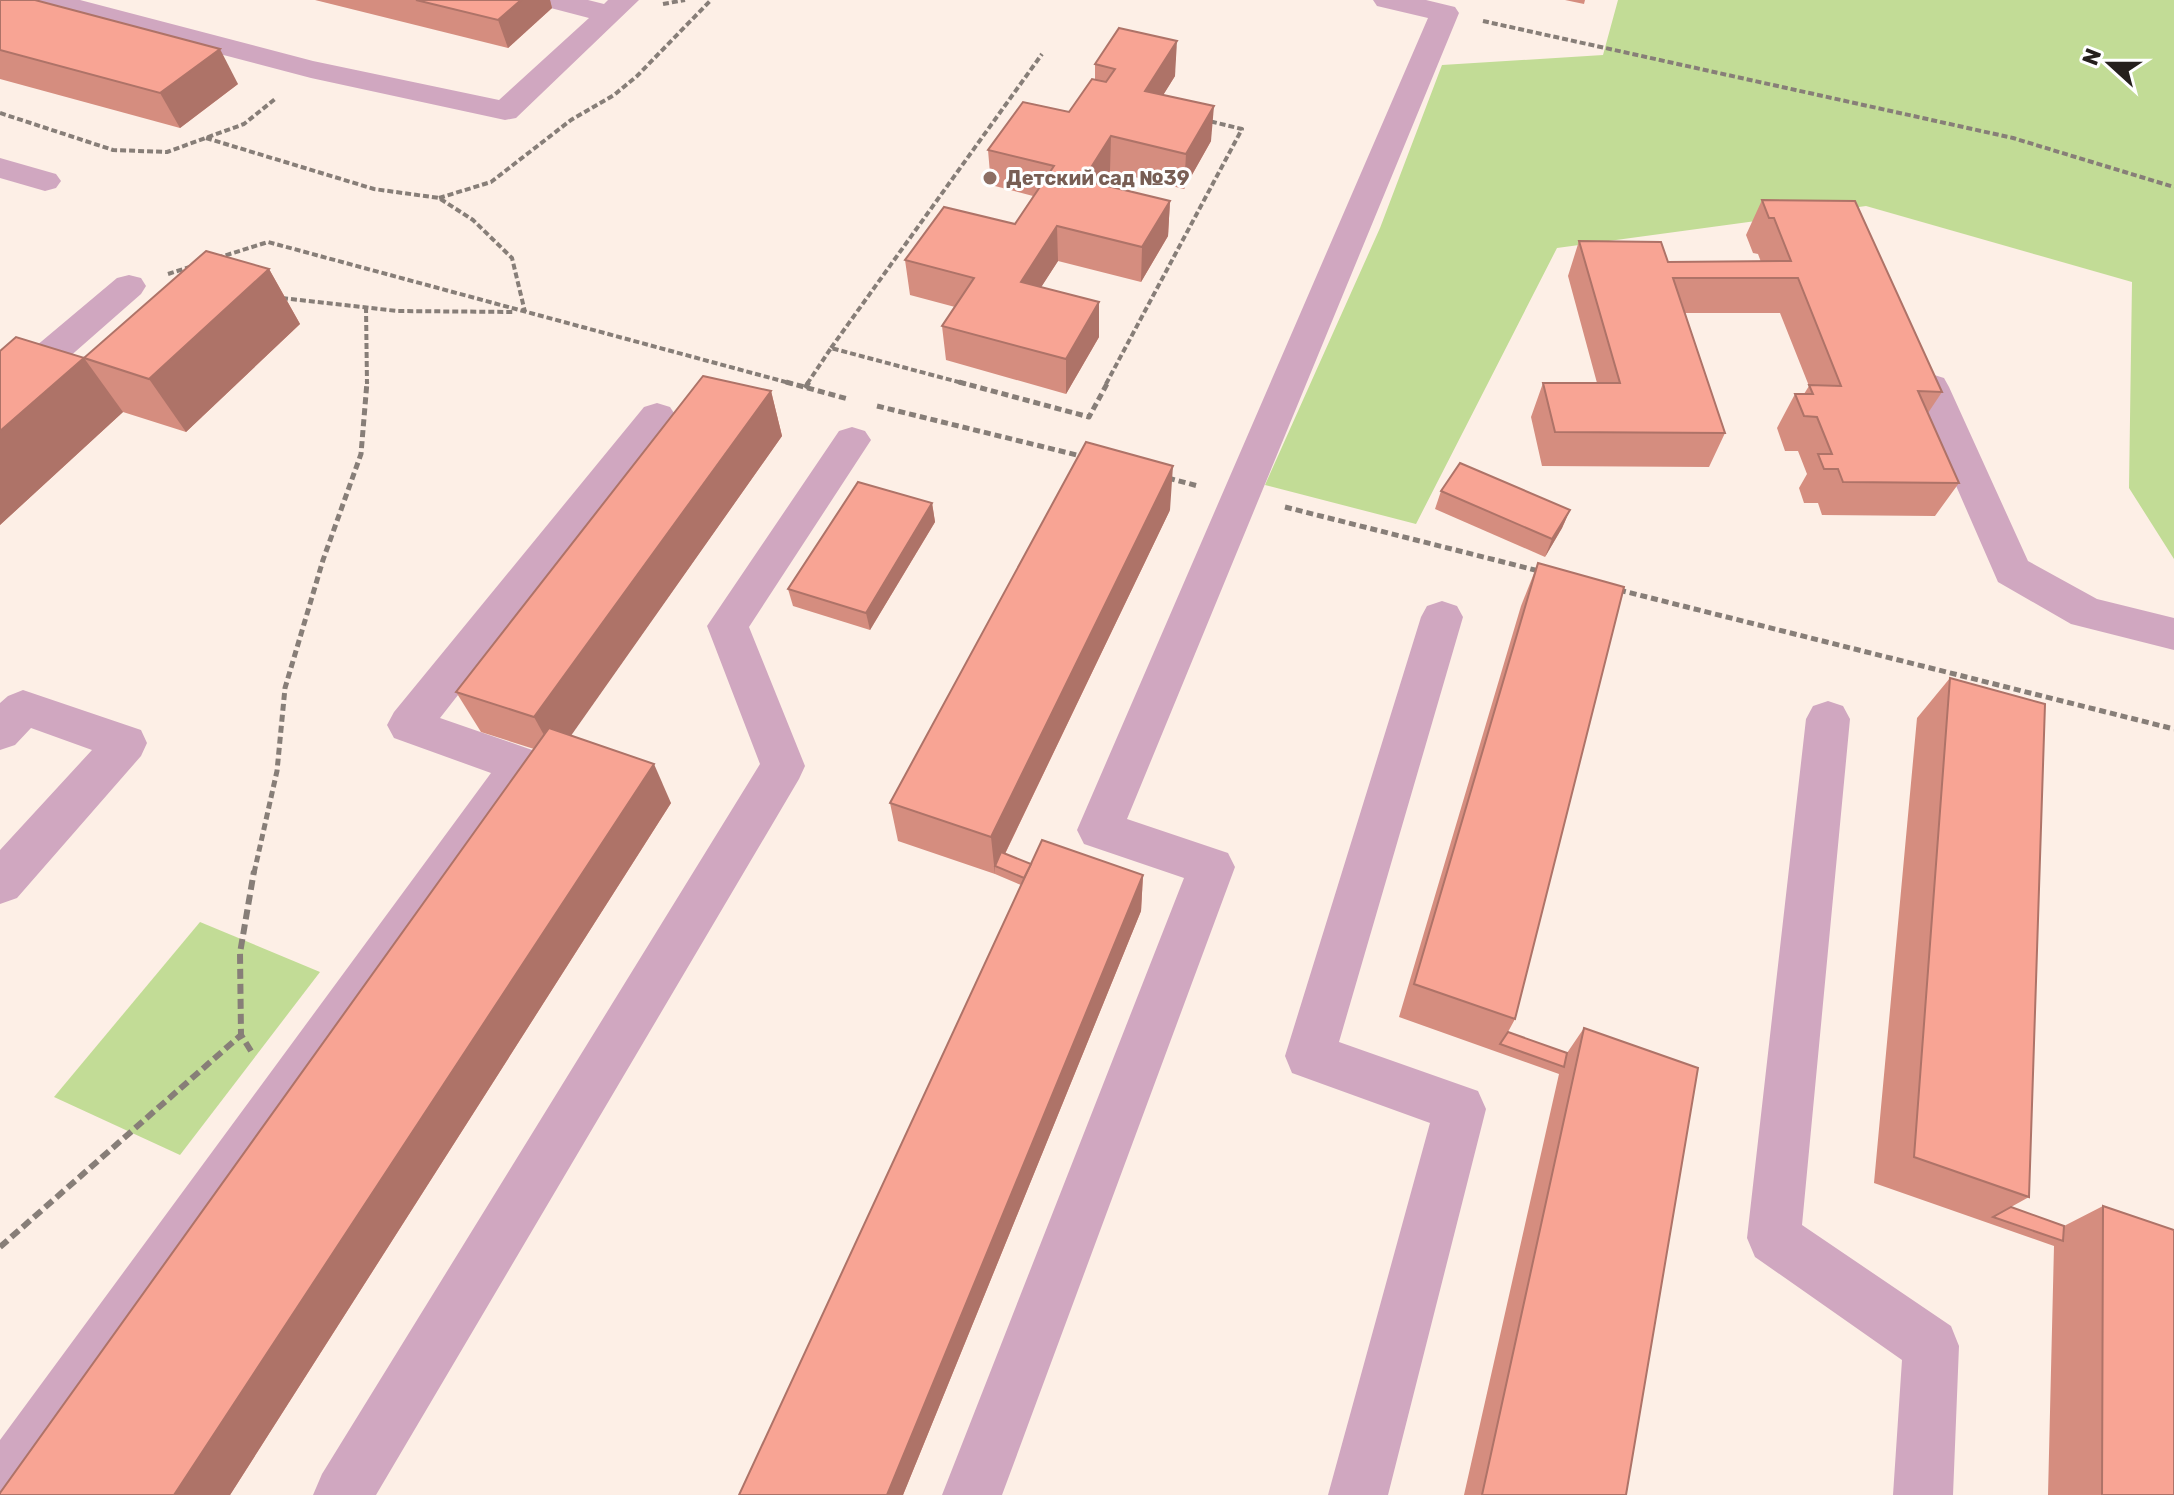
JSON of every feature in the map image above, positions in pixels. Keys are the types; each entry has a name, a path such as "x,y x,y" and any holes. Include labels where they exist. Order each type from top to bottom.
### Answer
{"lane":[{"path":"46,0 311,69 505,111 618,7"},
{"path":"553,0 618,7"},
{"path":"972,1495 1212,867 1100,830 1445,13 1387,0"},
{"path":"0,168 45,181"},
{"path":"0,383 30,371 129,286"},
{"path":"1931,387 2012,571 2086,613 2174,634"},
{"path":"343,1495 783,766 728,626 856,414"},
{"path":"0,1489 522,765 409,725 657,416"},
{"path":"1358,1495 1460,1109 1310,1056 1442,617"},
{"path":"0,732 23,708 125,743 0,883"},
{"path":"1828,719 1774,1238 1931,1346 1923,1495"}],"path":[{"path":"206,138 374,189 439,198 491,182 571,120 614,95 637,76 711,0"},
{"path":"1445,13 2013,138 2174,187"},
{"path":"805,388 1042,54"},
{"path":"0,113 113,150 167,152 244,124 311,69"},
{"path":"831,348 1089,417 1242,129 1205,121"},
{"path":"439,198 473,220 512,258 525,312"},
{"path":"212,260 268,242 805,388 856,414 1090,459"},
{"path":"129,286 198,264"},
{"path":"277,297 397,311 525,312"},
{"path":"281,1100 241,1035 240,953 248,897 277,771 285,688 323,560 361,454 367,378 366,307"},
{"path":"1166,478 1550,573"},
{"path":"1611,588 2174,729"},
{"path":"0,1247 241,1035"}],"green space":[{"path":"1618,0 2174,0 2174,559 2129,488 2132,282 1866,206 1557,248 1416,524 1265,485 1380,228 1442,65 1603,55"},
{"path":"200,922 320,972 180,1155 54,1097"}],"building":[{"path":"0,0 35,0 220,49 160,93 0,50"},
{"path":"416,0 521,0 498,20"},
{"path":"1119,28 1177,41 1145,91 1214,106 1186,154 1111,136 1083,180 1170,201 1142,247 1057,226 1021,282 1099,302 1066,359 942,326 974,278 905,260 944,207 1015,224 1054,166 988,150 1023,102 1069,112 1092,79 1106,82 1115,69 1095,64"},
{"path":"1762,200 1855,201 1942,392 1918,391 1959,483 1843,482 1838,469 1824,469 1818,454 1832,454 1817,417 1804,416 1795,394 1813,394 1809,385 1841,386 1798,278 1673,278 1725,433 1555,432 1543,383 1620,383 1579,241 1661,242 1668,262 1791,261 1774,218 1769,218"},
{"path":"206,251 269,269 149,379 84,358"},
{"path":"16,337 84,358 0,431 0,351"},
{"path":"703,376 771,391 534,717 456,692"},
{"path":"1086,442 1173,466 991,837 890,803"},
{"path":"1460,463 1570,510 1552,539 1441,491"},
{"path":"858,482 932,503 866,613 788,589"},
{"path":"1538,563 1624,587 1515,1019 1414,984"},
{"path":"1950,678 2045,704 2029,1197 1914,1157"},
{"path":"549,728 654,764 174,1495 0,1495 0,1493"},
{"path":"1042,840 1143,875 887,1495 739,1495"},
{"path":"1001,852 1031,864 1024,878 995,866"},
{"path":"1584,1028 1698,1068 1626,1495 1482,1495"},
{"path":"1508,1032 1567,1053 1564,1067 1500,1044"},
{"path":"2103,1206 2174,1230 2174,1495 2102,1495"},
{"path":"2011,1207 2064,1226 2063,1241 1993,1217"}],"place":[{"name":"Детский сад №39","path":"990,178"}]}
